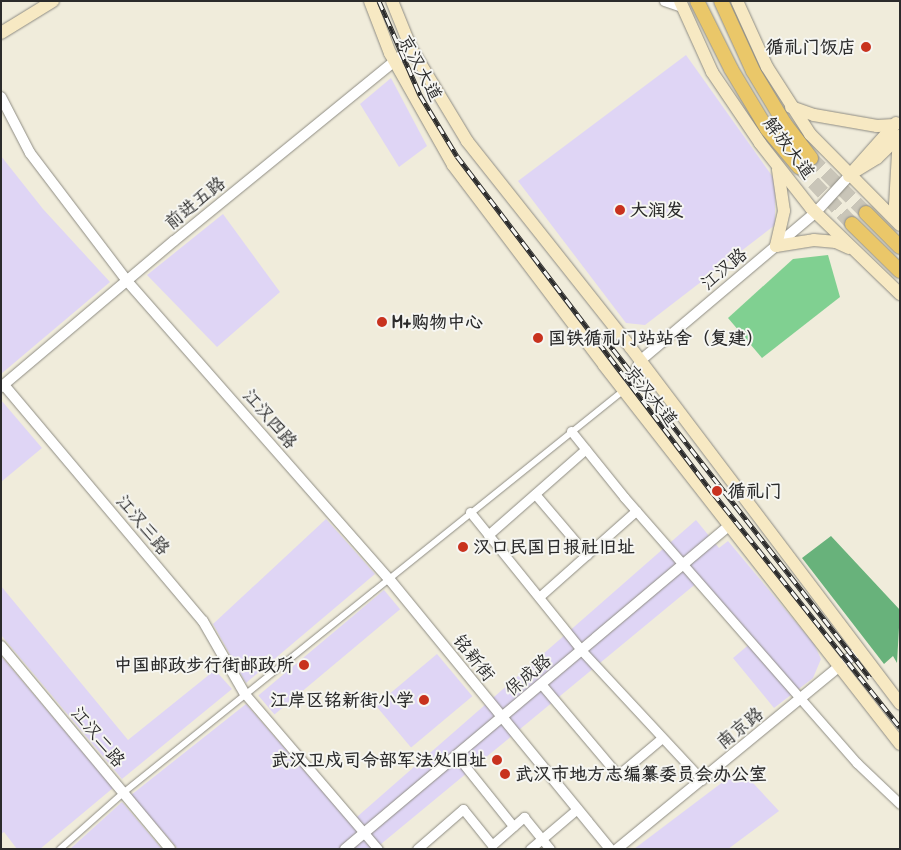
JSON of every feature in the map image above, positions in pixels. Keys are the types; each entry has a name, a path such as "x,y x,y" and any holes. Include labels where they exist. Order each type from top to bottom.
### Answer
{"main road":[{"path":"1,33 53,1"},
{"name":"京汉大道","path":"370,1 395,62 453,165 624,390 731,524 900,744"},
{"name":"京汉大道","path":"392,1 412,48 467,141 641,360 900,704"},
{"name":"解放大道","path":"697,1 731,69 767,129 799,167"},
{"name":"解放大道","path":"721,1 753,71 785,124 811,158"},
{"name":"解放大道","path":"738,1 767,67 790,106 810,134 849,176 900,223"},
{"name":"解放大道","path":"682,5 712,72 776,163 816,212 900,294"},
{"path":"790,106 814,115 898,129"},
{"path":"849,176 898,129"},
{"path":"898,129 895,205 900,223"},
{"path":"776,163 783,193 784,211 776,246 814,240 836,242 857,252"},
{"path":"866,213 900,247"},
{"path":"852,224 900,271"}],"street":[{"path":"664,1 682,5"},
{"name":"前进五路","path":"3,386 127,281 412,48"},
{"name":"江汉四路","path":"1,97 30,153 127,281 390,580"},
{"name":"江汉路","path":"624,390 641,360 816,212 849,176"},
{"name":"江汉三路","path":"3,386 203,622 245,694"},
{"path":"60,849 123,793 624,390"},
{"path":"571,431 636,511 803,699 857,763 900,804"},
{"path":"488,534 586,449"},
{"path":"535,494 587,554"},
{"path":"539,597 636,511"},
{"path":"470,512 582,651 702,780"},
{"name":"保成路","path":"345,849 503,718 731,524"},
{"name":"铭新街","path":"390,580 610,849"},
{"name":"江汉二路","path":"1,646 170,849"},
{"name":"南京路","path":"617,849 842,667 859,650"},
{"path":"542,685 618,775 662,738"},
{"path":"245,694 378,849"},
{"path":"457,756 514,826"},
{"path":"417,849 463,809 492,845 524,817 550,849"},
{"path":"530,849 577,809"}],"shaded area":[{"path":"686,55 775,180 775,225 645,325 626,323 518,181"},
{"path":"391,78 427,146 399,167 360,104"},
{"path":"1,156 43,209 110,282 1,374"},
{"path":"223,214 280,292 217,347 147,275"},
{"path":"1,400 42,448 1,482"},
{"path":"326,519 375,574 246,683 213,624"},
{"path":"696,520 719,548 728,541 814,644 821,659 813,678 774,708 733,658 752,642 698,582 375,849 178,849 131,795 246,704 350,823"},
{"path":"1,586 128,740 215,670 232,689 122,779 1,635"},
{"path":"384,590 400,609 274,715 258,695"},
{"name":"江岸区铭新街小学","path":"437,654 472,696 411,748 376,705"},
{"path":"1,656 113,788 40,849 17,849 4,832 1,834"},
{"path":"740,769 779,811 728,849 634,849"},
{"path":"122,802 162,849 70,849"}],"green space":[{"path":"828,255 840,297 762,358 728,318 793,259"},
{"path":"831,536 900,610 897,663 893,656 884,664 802,558"}],"tunnel":[{"path":"811,158 866,213"},
{"path":"799,167 852,224"}],"railway":[{"path":"379,1 420,95 457,156 713,493 900,727"},
{"path":"602,335 870,678"}],"place":[{"name":"循礼门饭店","path":"866,47"},
{"name":"大润发","path":"620,210"},
{"name":"M+购物中心","path":"382,322"},
{"name":"国铁循礼门站站舍（复建）","path":"538,338"},
{"name":"循礼门","path":"717,491"},
{"name":"汉口民国日报社旧址","path":"463,547"},
{"name":"中国邮政步行街邮政所","path":"304,665"},
{"name":"江岸区铭新街小学","path":"424,700"},
{"name":"武汉卫戍司令部军法处旧址","path":"497,760"},
{"name":"武汉市地方志编纂委员会办公室","path":"505,774"}]}
